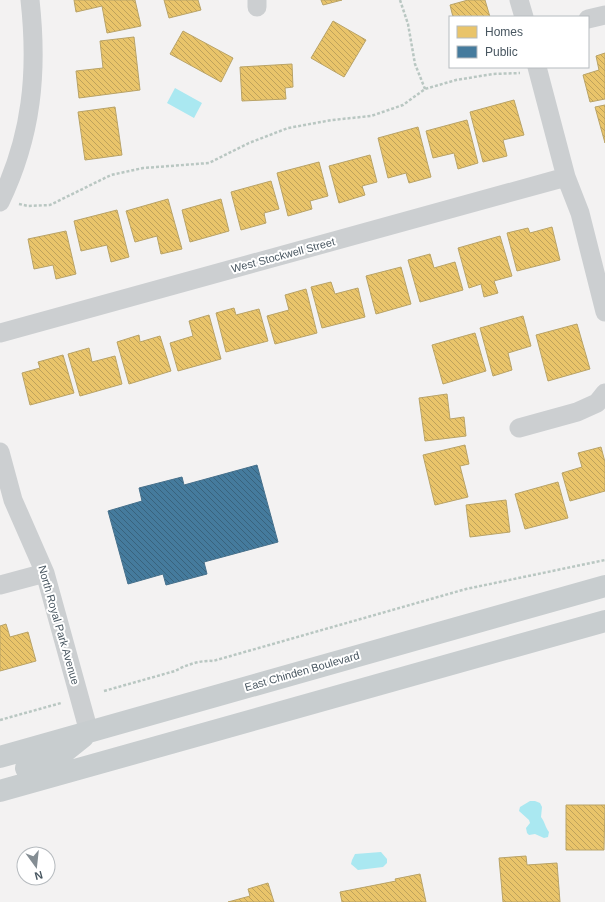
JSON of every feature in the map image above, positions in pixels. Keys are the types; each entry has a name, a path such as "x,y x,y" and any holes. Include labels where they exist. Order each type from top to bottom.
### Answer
{"main road":[{"name":"East Chinden Boulevard","path":"0,757 605,586"},
{"path":"0,791 605,621"},
{"path":"0,776 53,761 90,732"}],"street":[{"path":"0,202 7,188 21,150 31,104 34,63 33,28 30,0"},
{"path":"519,0 524,16"},
{"path":"589,19 605,15"},
{"path":"532,70 566,177 580,213 605,312"},
{"name":"West Stockwell Street","path":"0,333 566,177"},
{"path":"519,428 577,412 597,403 605,393"},
{"name":"North Royal Park Avenue","path":"0,452 13,500 45,573 90,732"},
{"path":"0,585 45,573"}],"path":[{"path":"400,0 408,24 415,64 426,89"},
{"path":"20,204 28,206 50,205 111,175 143,168 208,163 250,143 288,128 332,120 371,116 404,105 426,89 463,79 532,70"},
{"path":"104,691 175,671 182,667 200,662 221,659 466,589 605,560"},
{"path":"0,720 61,703"}],"water":[{"path":"175,88 202,103 194,118 167,103"},
{"path":"530,801 540,803 542,807 541,817 549,832 548,837 544,838 535,834 529,835 527,833 526,828 530,823 529,820 519,811 520,807"},
{"path":"381,852 387,859 387,863 383,867 358,870 351,864 355,854"}],"building: Homes":[{"path":"74,0 135,0 141,26 107,33 102,6 76,12"},
{"path":"164,0 198,0 201,10 169,18"},
{"path":"321,0 342,0 323,5"},
{"path":"468,0 485,0 490,16 453,16 450,5"},
{"path":"333,21 366,40 344,77 311,58"},
{"path":"183,31 233,58 221,82 170,54"},
{"path":"134,37 140,90 79,98 76,71 103,68 100,41"},
{"path":"605,53 605,99 590,102 583,75 599,70 596,56"},
{"path":"292,64 293,87 285,88 286,99 242,101 240,67"},
{"path":"514,100 524,135 503,140 507,156 483,162 470,112"},
{"path":"605,105 605,143 595,107"},
{"path":"115,107 122,155 85,160 78,112"},
{"path":"467,120 478,163 458,169 454,153 433,158 426,131"},
{"path":"418,127 431,177 409,183 406,173 388,178 378,138"},
{"path":"370,155 377,182 362,186 365,195 339,203 329,166"},
{"path":"319,162 328,196 310,201 312,209 288,216 277,173"},
{"path":"271,181 279,209 264,213 266,223 241,230 231,192"},
{"path":"168,199 182,249 161,254 157,236 135,242 126,211"},
{"path":"221,199 229,231 190,242 182,210"},
{"path":"117,210 129,257 111,262 107,245 81,251 74,221"},
{"path":"552,227 560,260 517,271 507,233 528,228 530,233"},
{"path":"66,231 76,274 56,279 53,265 34,269 28,239"},
{"path":"500,236 512,276 494,281 498,293 484,297 481,284 469,288 458,248"},
{"path":"430,254 434,268 455,262 463,290 420,302 408,260"},
{"path":"401,267 411,304 376,314 366,276"},
{"path":"331,282 335,294 358,288 365,317 322,328 311,287"},
{"path":"306,289 317,333 275,344 267,316 289,310 285,295"},
{"path":"234,308 236,315 259,309 268,341 226,352 216,313"},
{"path":"209,315 221,359 178,371 170,343 193,336 189,321"},
{"path":"523,316 531,346 508,353 512,370 493,376 480,328"},
{"path":"577,324 590,369 548,381 536,335"},
{"path":"475,333 486,371 443,384 432,345"},
{"path":"139,335 140,342 160,336 171,371 129,384 117,342"},
{"path":"89,348 92,362 115,356 122,384 80,396 68,354"},
{"path":"63,355 74,393 30,405 22,373 40,368 38,362"},
{"path":"447,394 450,419 464,417 466,436 425,441 419,398"},
{"path":"465,445 469,464 460,466 468,497 435,505 423,455"},
{"path":"601,447 605,462 605,491 570,501 562,473 582,467 578,453"},
{"path":"558,482 568,518 525,529 515,494"},
{"path":"506,500 510,532 470,537 466,505"},
{"path":"6,624 10,637 28,632 36,661 0,671 0,626"},
{"path":"566,805 605,805 604,850 566,850"},
{"path":"526,856 527,865 557,863 560,902 503,902 499,858"},
{"path":"420,874 426,902 342,902 340,892 396,881 395,879"},
{"path":"268,883 274,902 228,902 250,896 248,889"}],"building: Public":[{"path":"257,465 278,542 204,562 207,574 166,585 163,574 128,584 108,511 142,501 139,488 182,477 184,485"}]}
